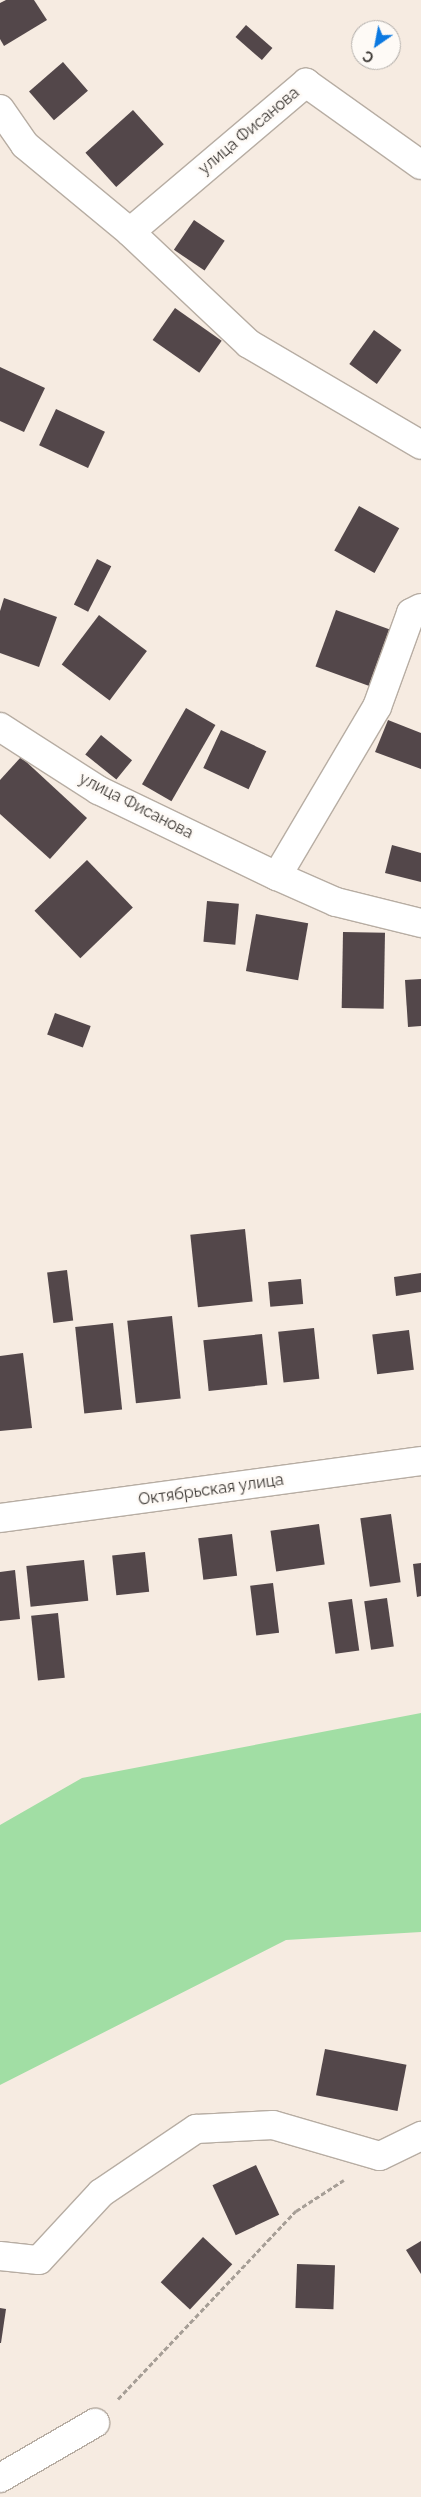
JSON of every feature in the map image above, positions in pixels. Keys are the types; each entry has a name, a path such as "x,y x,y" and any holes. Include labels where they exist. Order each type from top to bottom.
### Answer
{"street":[{"name":"улица Фисанова","path":"130,232 306,83 421,166"},
{"path":"0,109 25,145 130,232 249,344 421,445"},
{"path":"278,876 377,707 411,613 421,608"},
{"name":"улица Фисанова","path":"0,727 98,790 278,876 336,902 421,922"},
{"name":"Октябрьская улица","path":"0,1518 421,1461"},
{"path":"0,2256 39,2260 101,2193 196,2130 273,2126 380,2156 421,2136"},
{"path":"0,2478 95,2423"}],"path":[{"path":"95,2423 296,2211 380,2156"}],"green space":[{"path":"421,1713 421,1932 286,1940 0,2085 0,1825 82,1778"}],"building":[{"path":"6,0 34,0 47,20 4,46 0,39 0,3"},
{"path":"246,25 272,48 262,60 236,37"},
{"path":"63,62 88,91 54,120 29,92"},
{"path":"133,110 164,144 116,187 85,153"},
{"path":"194,220 225,241 205,271 174,250"},
{"path":"175,308 222,341 199,373 153,340"},
{"path":"374,330 402,350 377,384 349,364"},
{"path":"0,367 45,388 24,432 0,421"},
{"path":"56,409 105,432 88,468 39,445"},
{"path":"359,506 399,528 375,573 334,551"},
{"path":"97,559 111,566 88,612 74,604"},
{"path":"4,598 57,617 39,667 0,653 0,611"},
{"path":"336,610 391,630 370,686 315,666"},
{"path":"99,615 147,651 110,701 62,665"},
{"path":"186,708 215,725 171,801 142,784"},
{"path":"388,720 421,733 421,769 375,752"},
{"path":"221,730 266,751 249,789 203,768"},
{"path":"101,735 132,760 116,780 85,754"},
{"path":"21,757 87,818 50,859 0,814 0,780"},
{"path":"392,845 421,853 421,882 385,873"},
{"path":"87,860 133,907 80,958 34,911"},
{"path":"207,901 239,904 235,945 203,942"},
{"path":"256,914 308,923 298,980 246,971"},
{"path":"343,932 385,933 384,1009 342,1008"},
{"path":"421,979 421,1026 408,1027 405,980"},
{"path":"55,1013 91,1026 83,1048 47,1035"},
{"path":"245,1229 253,1302 198,1307 190,1235"},
{"path":"67,1270 73,1321 53,1323 47,1272"},
{"path":"421,1273 421,1292 396,1296 394,1277"},
{"path":"301,1279 303,1304 270,1307 268,1282"},
{"path":"172,1316 181,1399 136,1403 127,1321"},
{"path":"113,1323 122,1410 84,1413 75,1327"},
{"path":"314,1328 319,1379 284,1382 278,1332"},
{"path":"409,1330 414,1370 377,1374 372,1335"},
{"path":"262,1334 267,1385 209,1391 203,1340"},
{"path":"23,1353 32,1428 0,1431 0,1356"},
{"path":"391,1514 401,1582 370,1587 360,1518"},
{"path":"319,1524 325,1565 276,1571 270,1531"},
{"path":"232,1534 237,1576 203,1580 198,1538"},
{"path":"145,1552 149,1592 116,1595 112,1555"},
{"path":"84,1560 88,1601 31,1607 26,1566"},
{"path":"421,1563 421,1596 417,1597 413,1564"},
{"path":"15,1570 20,1619 0,1621 0,1572"},
{"path":"273,1583 279,1633 256,1635 250,1586"},
{"path":"387,1598 394,1647 371,1650 364,1601"},
{"path":"352,1599 359,1650 335,1654 328,1602"},
{"path":"58,1613 65,1678 38,1680 31,1616"},
{"path":"325,2049 406,2065 398,2111 316,2095"},
{"path":"256,2165 279,2215 236,2235 212,2185"},
{"path":"203,2237 232,2264 190,2310 161,2282"},
{"path":"421,2241 421,2274 406,2250"},
{"path":"297,2264 335,2265 333,2309 295,2308"},
{"path":"0,2308 6,2309 1,2343 0,2343"}]}
